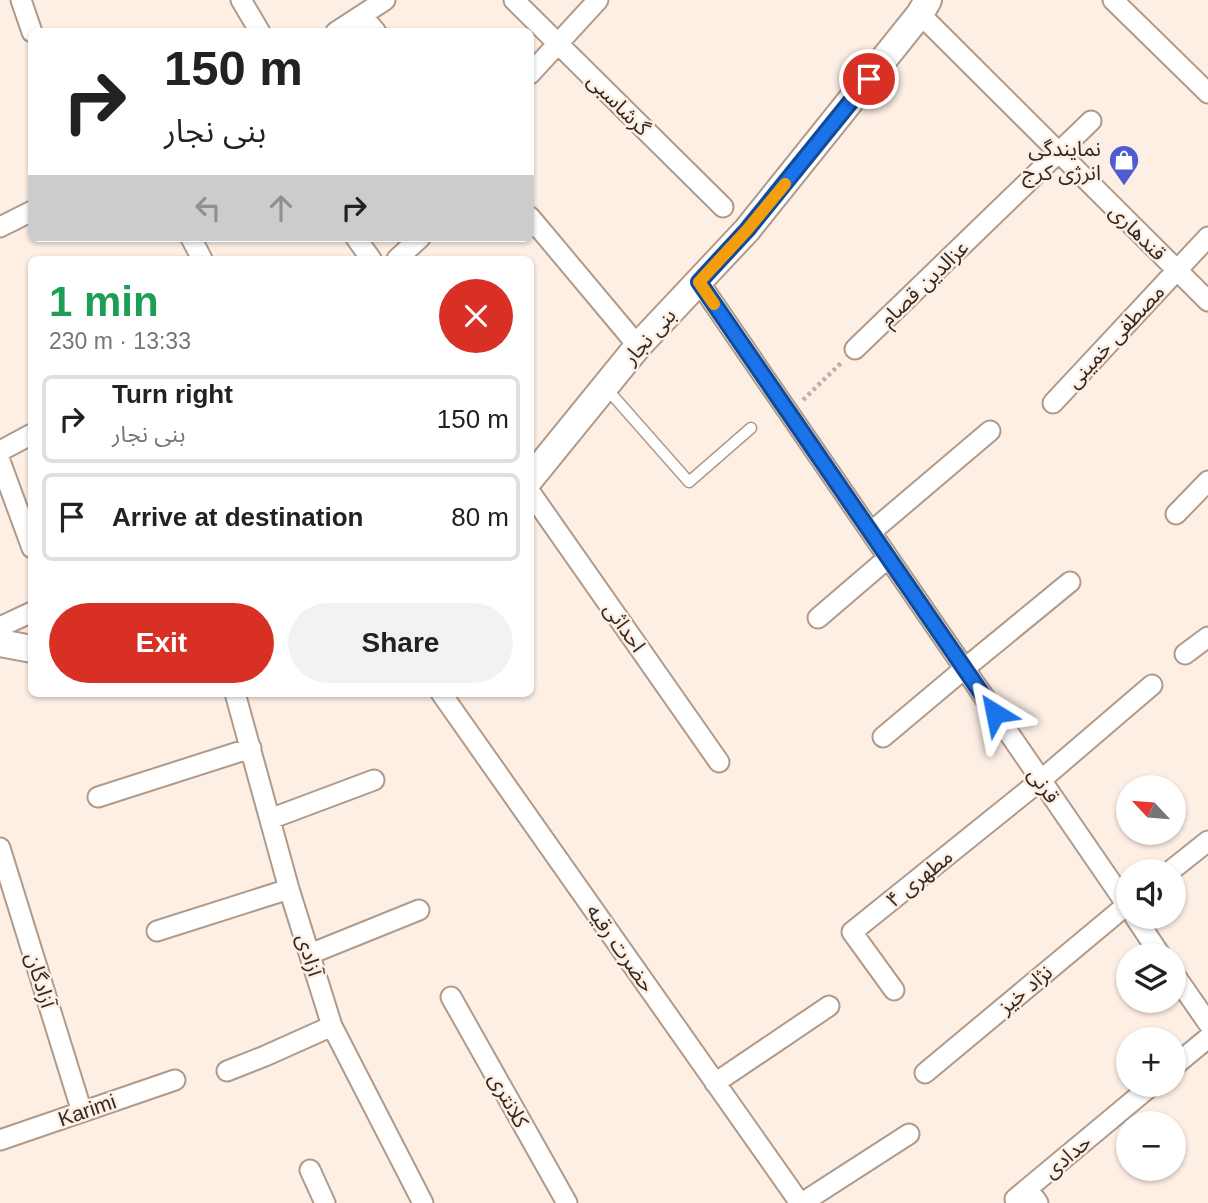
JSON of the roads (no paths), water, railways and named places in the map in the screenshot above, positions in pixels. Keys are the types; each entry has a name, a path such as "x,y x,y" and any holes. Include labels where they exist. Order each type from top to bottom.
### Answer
{"main road":[{"name":"بنی نجار","path":"534,474 638,346 747,230 924,7"},
{"path":"0,643 28,648"}],"street":[{"path":"21,0 31,28"},
{"path":"241,0 258,28"},
{"path":"341,28 385,0"},
{"name":"گرشاسبی","path":"514,0 723,207"},
{"path":"534,70 598,0"},
{"path":"1113,0 1208,93"},
{"name":"قندهاری","path":"924,7 1058,152 1208,301"},
{"path":"362,15 373,28"},
{"name":"عزالدین قصام","path":"855,349 1091,121"},
{"path":"0,227 28,213"},
{"path":"534,222 638,346"},
{"name":"مصطفی خمینی","path":"1053,403 1208,237"},
{"path":"400,256 416,242"},
{"name":"قرنی","path":"699,282 1116,888"},
{"path":"871,532 990,431"},
{"path":"0,451 28,436"},
{"path":"0,461 28,537"},
{"path":"1175,514 1208,481"},
{"name":"احداثی","path":"534,498 719,762"},
{"path":"818,618 888,558"},
{"path":"883,737 1070,582"},
{"path":"0,627 28,614"},
{"path":"1185,654 1208,637"},
{"path":"1041,780 1152,685"},
{"name":"آزادی","path":"236,697 289,888 332,1026 423,1203"},
{"name":"حضرت رقیه","path":"444,697 801,1203"},
{"path":"98,797 251,748"},
{"path":"270,819 374,780"},
{"name":"مطهری ۴","path":"894,990 852,932 1041,780"},
{"path":"1185,859 1208,841"},
{"name":"آزادگان","path":"0,848 82,1112"},
{"path":"157,931 289,888"},
{"path":"310,954 419,911"},
{"name":"نژاد خیز","path":"925,1073 1116,919"},
{"path":"1186,991 1208,1023"},
{"name":"کلانتری","path":"451,997 567,1203"},
{"path":"715,1083 829,1006"},
{"path":"227,1071 332,1026"},
{"path":"1186,1056 1208,1038"},
{"name":"Karimi","path":"0,1140 174,1080"},
{"name":"حدادی","path":"1027,1197 1139,1097"},
{"path":"801,1203 909,1133"},
{"path":"310,1170 325,1203"}],"lane":[{"path":"605,387 689,482 751,428"}],"place":[{"name":"نمایندگی انرژی کرج","path":"1124,187"}]}
